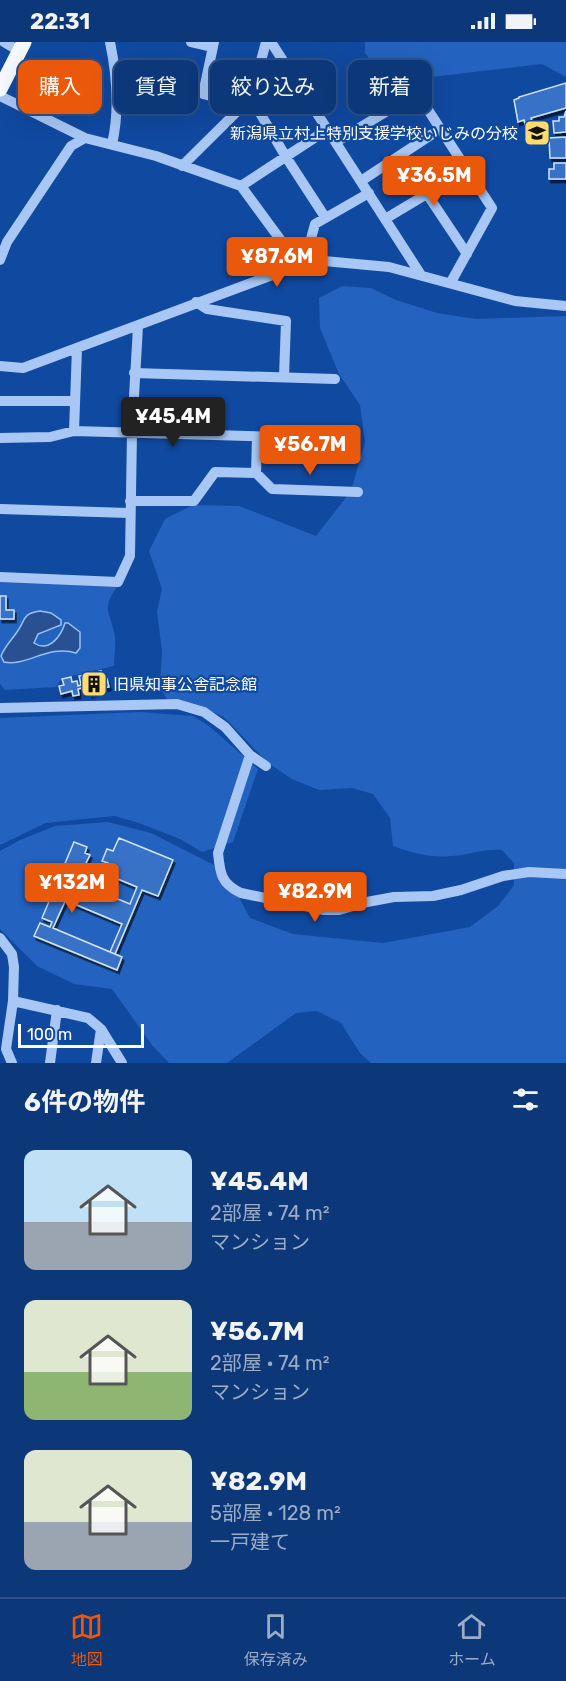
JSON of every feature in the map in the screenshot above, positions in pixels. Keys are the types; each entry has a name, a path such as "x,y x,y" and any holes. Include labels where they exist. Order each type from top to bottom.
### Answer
{"main road":[{"path":"0,89 21,46"}],"street":[{"path":"4,42 21,46"},
{"path":"110,42 116,69 117,121 112,144"},
{"path":"191,42 213,45 203,94 210,95"},
{"path":"261,60 266,42"},
{"path":"271,42 282,60"},
{"path":"336,142 417,93 492,208 452,282"},
{"path":"0,96 85,138 156,156 241,186 301,264"},
{"path":"182,166 235,114"},
{"path":"257,114 325,217"},
{"path":"317,114 421,275"},
{"path":"241,186 327,129"},
{"path":"361,181 440,129"},
{"path":"0,260 7,242 70,146 85,138"},
{"path":"401,155 467,254"},
{"path":"385,219 467,170"},
{"path":"301,264 315,224 369,193"},
{"path":"0,366 23,368 301,264 324,261 389,267 452,282 515,301 566,306"},
{"path":"196,302 207,309 285,321 284,377"},
{"path":"0,577 118,582 130,556 134,373 138,326"},
{"path":"74,431 77,348"},
{"path":"134,373 335,379"},
{"path":"0,401 75,401"},
{"path":"0,438 50,437 74,431 349,439"},
{"path":"256,473 257,436"},
{"path":"0,509 130,507 194,501 215,472 256,473 272,489 357,492"},
{"path":"0,708 177,704 204,712 225,727 250,755 266,766"},
{"path":"250,755 218,853 219,870 224,880 230,888 241,893 324,910 339,910 394,897 432,896 504,876 529,872 566,874"},
{"path":"0,938 12,954 14,967 13,1001 6,1049 12,1063"},
{"path":"13,1001 88,1018 101,1029 122,1063"},
{"path":"50,1063 57,1010"},
{"path":"96,1063 101,1029"}],"shaded area":[{"path":"365,42 566,42 566,77 542,64 432,77 432,60 370,60 365,53"},
{"path":"342,286 371,288 396,300 437,313 476,319 566,316 566,1063 371,1063 360,1053 341,1023 317,1011 296,1013 227,1063 169,1063 152,1045 112,989 74,984 37,966 0,929 0,851 55,826 108,822 151,833 216,866 235,890 250,918 293,934 383,943 470,927 498,906 514,885 514,863 502,850 429,856 393,846 390,818 373,794 352,788 319,790 292,779 268,763 224,717 195,704 167,699 160,687 162,651 157,612 162,589 149,551 165,519 193,505 239,506 316,536 351,491 365,442 360,405 339,374 320,328 319,298"},
{"path":"0,581 117,587 108,606 115,637 114,666 62,678 56,687 5,690 0,684","holes":["51,613 61,620 57,628 38,634 34,643 44,646 53,642 65,623 76,653 52,652 12,663 1,656 10,641 29,626"]},
{"path":"40,611 51,613 61,620 61,625 38,634 34,643 45,646 54,642 65,623 68,623 80,632 80,648 76,653 56,651 12,663 4,662 1,656 25,618"},
{"path":"140,712 193,716 209,726 258,769 233,842 202,852 180,839 114,816 46,823 0,845 0,718"}],"building":[{"path":"566,83 566,108 531,118 533,125 526,127 524,120 518,122 514,100"},
{"path":"566,111 566,132 554,133 553,121 559,121 559,117 564,117"},
{"path":"566,137 566,158 550,158 549,138"},
{"path":"554,163 566,163 566,179 549,179 549,169 554,169"},
{"path":"0,596 6,596 6,610 14,610 14,619 0,619"},
{"name":"旧県知事公舎記念館","path":"101,671 103,680 107,679 109,687 98,689 99,692 90,694 90,692 83,693 82,688 78,689 79,695 73,696 72,691 61,694 59,686 64,685 62,679 71,677 72,682 77,681 78,686 81,685 79,676"},
{"path":"119,838 173,860 158,896 142,890 115,954 110,952 122,924 72,903 75,897 79,898 80,895 70,891 73,885 112,901 113,897 130,904 137,887 101,872 103,865 106,867 108,863 102,861 107,849 113,851"},
{"path":"74,842 87,847 85,853 90,855 85,865 82,864 53,928 122,957 117,970 34,936 40,923 50,927 52,922 42,918"},
{"path":"56,865 63,868 60,877 53,874"},
{"path":"81,871 102,880 96,893 75,884"}],"place":[{"name":"新潟県立村上特別支援学校いじみの分校","path":"537,133"},
{"name":"旧県知事公舎記念館","path":"94,684"}]}
